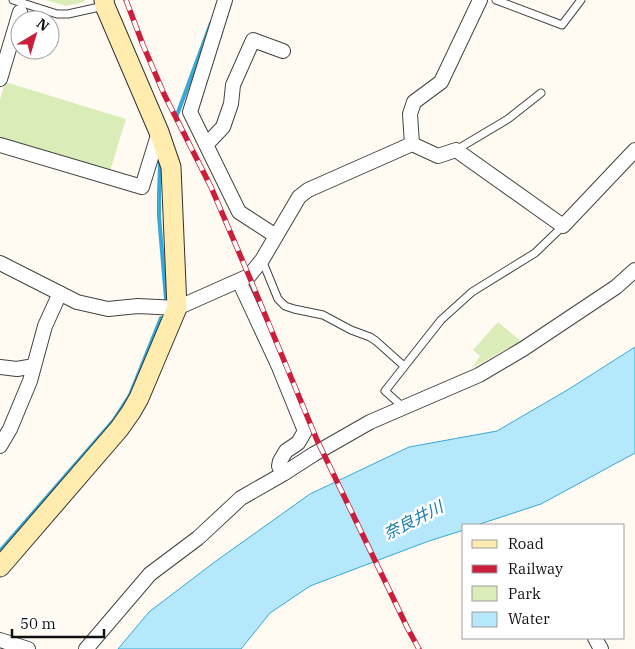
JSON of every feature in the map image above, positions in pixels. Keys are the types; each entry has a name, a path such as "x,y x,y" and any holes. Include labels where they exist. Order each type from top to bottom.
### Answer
{"street":[{"path":"225,0 190,112 239,212 276,236"},
{"path":"412,144 410,114 414,102 441,82 480,0"},
{"path":"0,567 126,420 143,390 178,308 171,167 160,132 104,3"},
{"path":"0,79 22,8"},
{"path":"206,145 223,127 233,85 253,40 283,51"},
{"path":"0,145 142,187 160,132"},
{"path":"0,263 77,302 108,309 138,306 178,308 249,276 262,260 299,197 308,190 412,144 438,156 456,150 563,226 635,150"},
{"path":"86,649 150,574 198,538 242,498 370,422 479,375 523,350 616,287 635,270"},
{"path":"239,281 279,367 305,431 298,443 286,451 280,461 279,466 283,474"},
{"path":"0,446 10,429 30,381 45,326 60,293"},
{"path":"0,367 17,370 34,366"},
{"path":"1,643 28,649"}],"lane":[{"path":"13,0 22,8 57,14 68,14 104,3"},
{"path":"496,0 562,25 581,0"},
{"path":"456,150 508,119 541,93"},
{"path":"404,408 385,391 441,320 472,292 535,253 563,226"},
{"path":"262,260 278,299 285,306 323,315 351,330 370,337 404,366"}],"green space":[{"path":"46,0 85,0 84,2 66,6"},
{"path":"5,82 126,119 110,171 0,138 0,100"},
{"path":"498,322 521,341 472,368 480,356 473,350"}],"water":[{"name":"奈良井川","path":"635,347 635,453 541,504 480,524 462,524 462,531 429,541 310,586 270,613 241,649 118,649 149,612 216,561 310,494 409,447 497,431 569,389"}],"waterway":[{"path":"177,115 211,23"},
{"path":"160,163 159,216 166,299"},
{"path":"0,551 114,420 130,395 161,318"}],"railway":[{"path":"126,0 164,94 211,187 317,440 419,649"}]}
